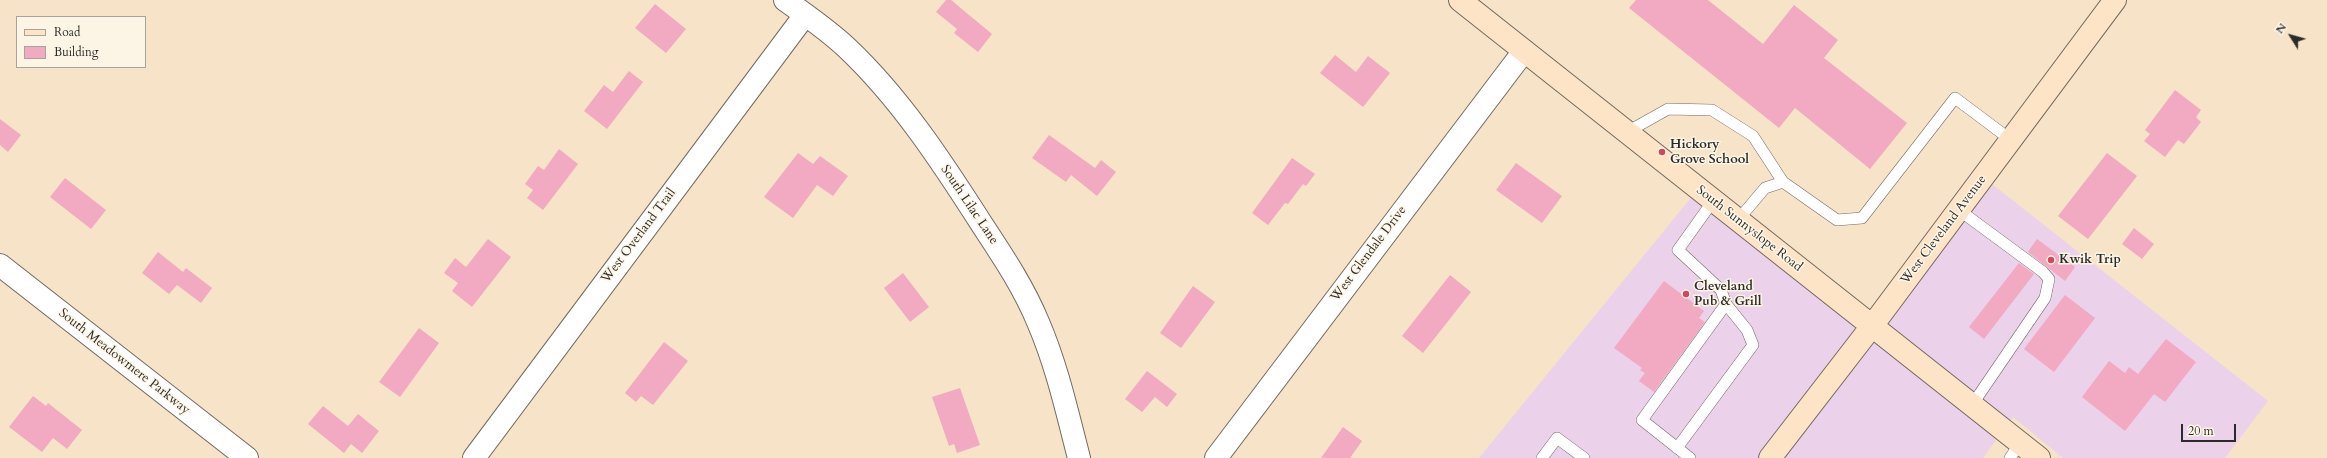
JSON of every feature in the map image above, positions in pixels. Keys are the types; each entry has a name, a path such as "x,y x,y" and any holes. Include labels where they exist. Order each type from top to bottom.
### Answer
{"street":[{"name":"South Lilac Lane","path":"785,0 847,48 888,92 960,190 1023,288 1050,351 1079,458"},
{"name":"South Sunnyslope Road","path":"1460,0 1972,405 2015,450 2040,458"},
{"name":"West Cleveland Avenue","path":"1770,458 1872,326 2115,0"},
{"name":"West Overland Trail","path":"474,458 805,15"},
{"name":"West Glendale Drive","path":"1216,458 1524,51"},
{"name":"South Meadowmere Parkway","path":"0,265 247,458"}],"lane":[{"path":"1627,132 1668,110 1712,110 1753,136 1783,182 1837,220 1862,218 1955,98 2011,140"},
{"path":"1738,220 1765,188 1783,182"},
{"path":"1677,448 1752,345 1747,330 1726,304 1721,290 1678,250 1713,201"},
{"path":"1959,210 2043,272 2049,279 2045,298 1972,405"},
{"path":"1690,458 1642,420 1726,304"},
{"path":"1542,458 1557,438 1584,458"}],"shaded area":[{"path":"1983,177 2268,401 2225,458 2063,458 2013,417 1983,458 1479,458 1698,189 1872,326"}],"building":[{"path":"946,0 951,0 992,34 978,52 954,33 957,29 936,12"},
{"path":"1636,0 1708,0 1763,44 1794,5 1838,40 1824,58 1907,123 1870,169 1795,108 1779,128 1629,8"},
{"path":"655,4 686,29 666,53 635,28"},
{"path":"1335,55 1356,72 1368,56 1390,73 1363,107 1320,73"},
{"path":"629,71 643,82 607,129 584,111 604,85 613,92"},
{"path":"2175,90 2201,110 2196,117 2201,122 2184,144 2178,140 2165,157 2144,141 2150,134 2145,130"},
{"path":"0,119 21,135 8,152 0,145"},
{"path":"1049,135 1095,168 1101,160 1116,172 1097,196 1071,175 1066,182 1032,158"},
{"path":"559,149 578,164 543,210 527,198 533,190 525,184 538,166 544,170"},
{"path":"798,153 813,164 820,156 848,176 833,196 817,185 793,218 764,197"},
{"path":"2107,153 2137,176 2088,239 2058,216"},
{"path":"1292,158 1315,174 1306,186 1303,184 1288,204 1285,203 1268,225 1252,213"},
{"path":"1516,163 1562,196 1542,223 1496,190"},
{"path":"65,178 106,210 91,229 50,197"},
{"path":"2134,228 2154,244 2142,259 2122,244"},
{"path":"488,239 511,257 472,307 452,291 458,283 444,273 455,258 466,267"},
{"name":"Kwik Trip","path":"2037,239 2075,267 2065,281 2028,252"},
{"path":"158,252 183,272 186,268 212,288 201,303 177,285 169,294 142,273"},
{"name":"Kwik Trip","path":"2019,263 2034,274 1984,339 1969,327"},
{"path":"903,273 929,307 910,322 884,288"},
{"path":"1450,275 1471,292 1423,353 1402,336"},
{"path":"1664,281 1704,311 1699,318 1705,322 1654,392 1639,381 1645,373 1640,370 1642,368 1614,348"},
{"path":"1193,286 1215,302 1181,348 1160,333"},
{"name":"Kwik Trip","path":"2065,295 2095,318 2054,372 2024,349"},
{"path":"419,328 439,343 400,397 379,382"},
{"path":"2166,339 2196,362 2165,402 2154,394 2125,431 2082,397 2109,361 2125,373 2129,367 2138,374"},
{"path":"664,342 688,361 653,405 641,396 636,402 625,393"},
{"path":"1147,371 1177,394 1167,407 1155,397 1142,412 1125,399"},
{"path":"960,388 980,445 957,453 954,444 949,446 932,397"},
{"path":"33,396 46,406 48,403 82,430 67,449 53,438 42,452 9,427"},
{"path":"323,406 348,426 358,414 379,431 362,453 351,444 344,453 308,424"},
{"path":"1343,427 1362,441 1350,458 1321,458"}],"place":[{"name":"Hickory Grove School","path":"1662,152"},
{"name":"Kwik Trip","path":"2051,260"},
{"name":"Cleveland Pub & Grill","path":"1686,294"}]}
